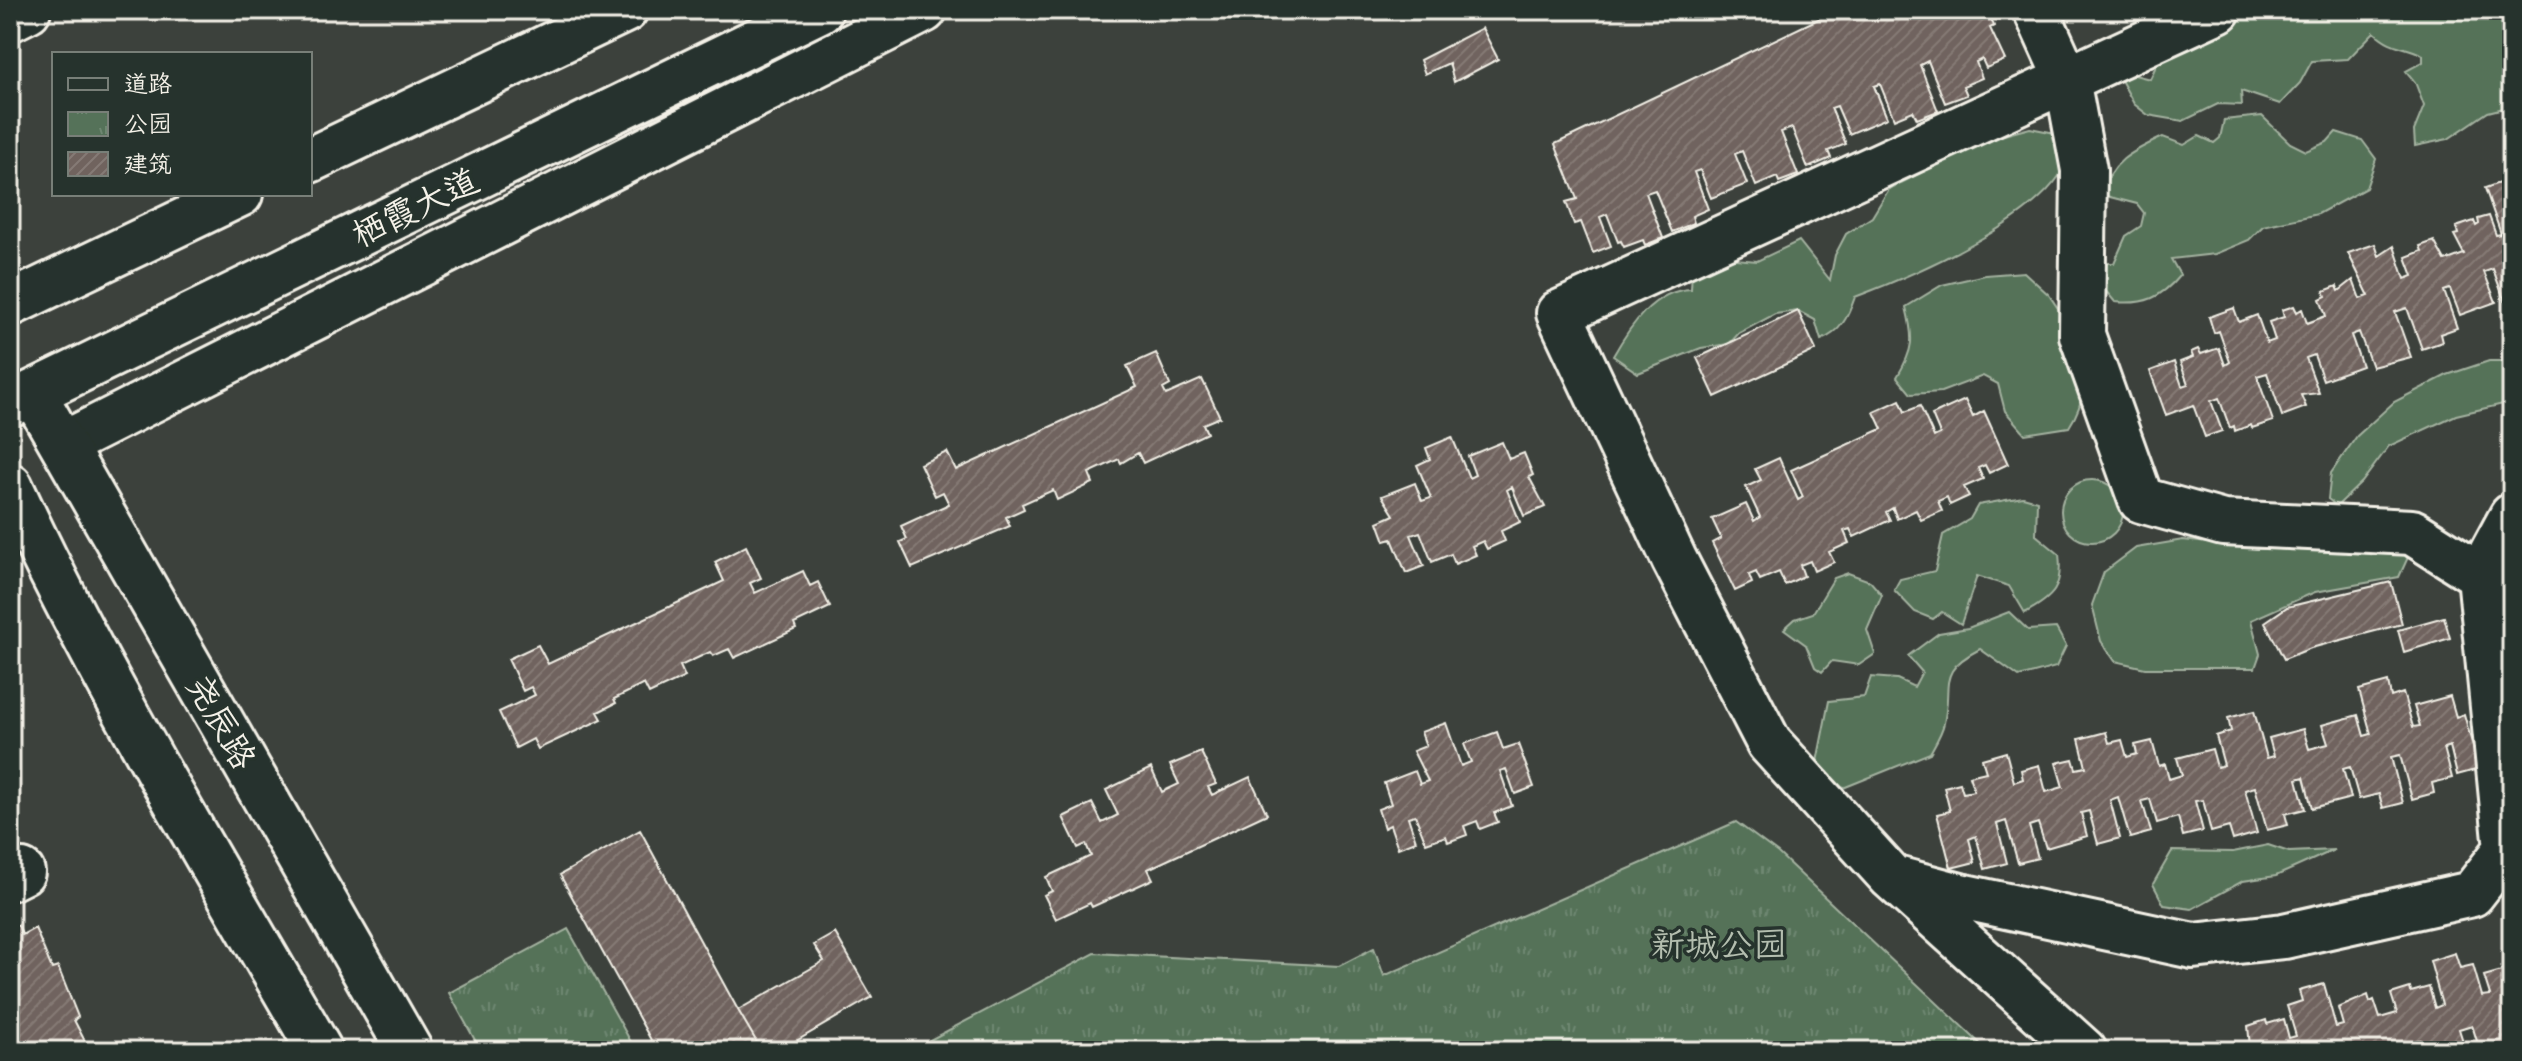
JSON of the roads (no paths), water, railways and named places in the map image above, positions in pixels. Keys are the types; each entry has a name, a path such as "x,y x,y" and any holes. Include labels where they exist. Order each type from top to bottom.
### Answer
{"street":[{"path":"10,19 28,10"},
{"path":"312,159 625,10"},
{"name":"栖霞大道","path":"22,398 820,10"},
{"path":"64,444 924,10"},
{"path":"2036,10 2067,79 2084,170 2082,335 2141,500 2223,523 2412,532 2496,573"},
{"path":"2084,1051 1891,877 1769,743 1674,559 1559,313 2218,10"},
{"path":"10,304 236,196"},
{"name":"尧辰路","path":"22,398 64,444 410,1051"},
{"path":"10,486 51,576 124,710 320,1051"},
{"path":"1891,877 1960,896 2193,946 2284,936 2472,894 2510,853 2496,573 2512,516"}],"park label":[{"name":"新城公园","path":"1719,944"}]}
